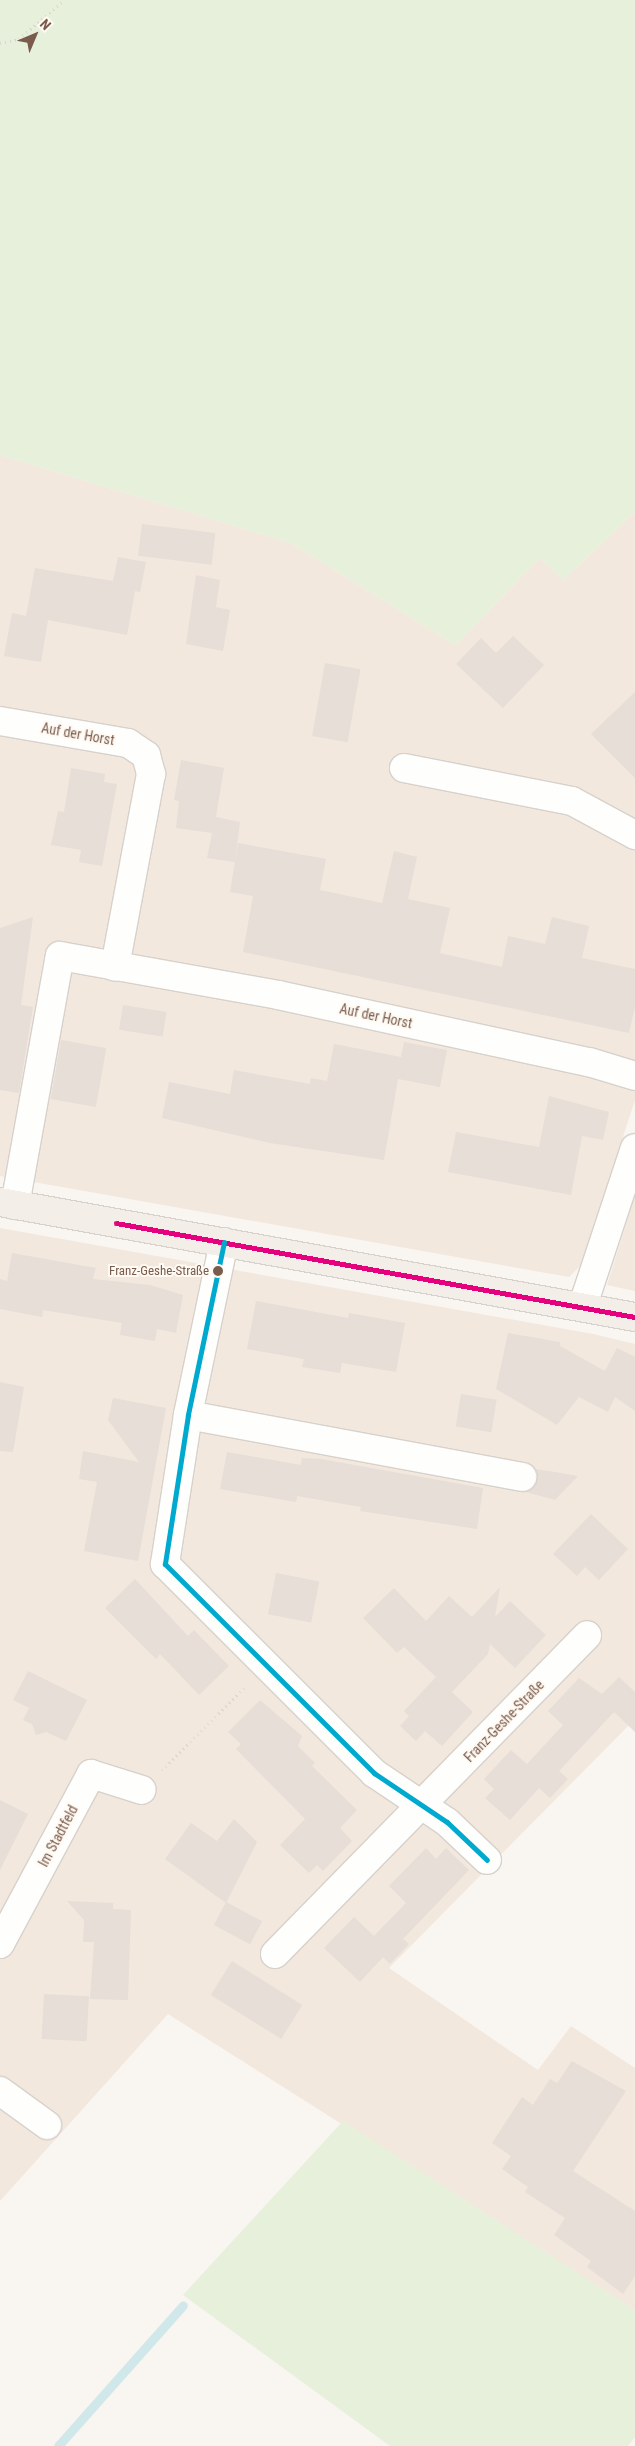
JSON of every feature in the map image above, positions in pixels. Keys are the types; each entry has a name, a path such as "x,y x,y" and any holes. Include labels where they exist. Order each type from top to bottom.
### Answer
{"main road":[{"path":"7,1203 583,1305 635,1317"}],"street":[{"name":"Auf der Horst","path":"0,720 128,743 146,755 151,774 115,967"},
{"path":"404,768 572,801 635,835"},
{"name":"Auf der Horst","path":"7,1203 60,956 287,997 589,1062 635,1076"},
{"path":"583,1305 635,1148"},
{"path":"224,1242 188,1415 165,1564 374,1773 421,1808 447,1822 487,1860"},
{"path":"188,1415 522,1477"},
{"name":"Franz-Geshe-Straße","path":"275,1954 421,1808 587,1635"},
{"name":"Im Stadtfeld","path":"0,1944 91,1774 142,1790"},
{"path":"0,2091 47,2125"}],"path":[{"path":"0,43 19,38 64,0"},
{"path":"142,1790 266,1666"}],"shaded area":[{"path":"0,455 291,543 455,645 540,558 563,580 635,512 635,1100 581,1265 569,1277 0,1176"},
{"path":"635,1195 635,1291 607,1285"},
{"path":"0,1228 593,1334 635,1344 635,1719 389,1968 538,2070 571,2026 635,2068 635,2310 168,2014 0,2201"}],"green space":[{"path":"0,0 635,0 635,512 563,580 540,558 455,645 291,543 0,455"},
{"path":"343,2121 635,2310 635,2437 628,2446 390,2446 183,2295"}],"building":[{"path":"142,524 215,533 212,565 138,556"},
{"path":"118,557 146,562 140,592 135,591 127,635 48,620 41,662 4,656 12,613 26,616 35,568 113,581"},
{"path":"196,575 220,580 216,607 230,610 223,651 186,644"},
{"path":"513,636 544,665 503,708 456,664 481,638 496,653"},
{"path":"325,663 360,669 348,742 312,736"},
{"path":"635,692 635,778 591,734"},
{"path":"181,760 224,768 216,817 240,822 235,862 207,858 212,833 176,828 179,801 174,800"},
{"path":"71,768 105,774 104,782 117,784 102,866 79,862 81,850 51,845 58,811 64,812"},
{"path":"238,843 326,859 320,890 382,903 394,851 417,857 408,899 450,908 440,953 502,967 508,936 545,944 552,917 589,926 582,958 635,969 635,1007 629,1033 243,952 253,896 230,892"},
{"path":"33,917 21,1005 33,1007 19,1093 0,1090 0,928"},
{"path":"123,1005 166,1012 163,1037 119,1030"},
{"path":"61,1040 106,1048 96,1107 51,1099"},
{"path":"404,1042 447,1050 440,1087 398,1079 384,1160 270,1143 162,1118 169,1082 230,1094 234,1070 310,1084 311,1078 327,1081 334,1044 401,1057"},
{"path":"549,1096 609,1112 603,1140 582,1136 571,1195 448,1172 456,1132 539,1147"},
{"path":"12,1253 96,1268 93,1279 150,1285 183,1295 176,1333 157,1329 155,1341 120,1335 122,1323 43,1310 42,1317 0,1309 0,1279 7,1281"},
{"path":"256,1301 348,1318 349,1313 405,1323 396,1372 342,1363 340,1373 302,1367 304,1359 247,1349"},
{"path":"508,1333 560,1342 560,1346 605,1371 617,1348 635,1357 635,1411 615,1397 608,1412 579,1397 557,1425 496,1389"},
{"path":"0,1382 24,1387 13,1452 0,1451"},
{"path":"461,1394 497,1400 491,1432 456,1427"},
{"path":"113,1398 166,1408 138,1561 84,1551 97,1482 79,1479 83,1451 139,1462 108,1420"},
{"path":"227,1452 301,1465 302,1458 321,1459 483,1488 477,1529 360,1511 361,1507 297,1496 296,1502 220,1489"},
{"path":"535,1469 578,1476 555,1500 526,1492 537,1480"},
{"path":"591,1514 628,1549 599,1580 585,1567 577,1576 553,1554"},
{"path":"276,1573 319,1581 311,1623 268,1614"},
{"path":"135,1579 188,1636 194,1630 229,1666 199,1695 160,1654 156,1659 105,1608"},
{"path":"500,1587 495,1617 510,1601 546,1635 515,1668 490,1644 488,1654 452,1692 404,1647 397,1653 363,1618 394,1588 426,1621 449,1596 472,1617"},
{"path":"28,1671 87,1700 66,1741 46,1732 36,1735 32,1724 23,1720 29,1708 13,1700"},
{"path":"436,1677 473,1712 442,1746 425,1731 416,1741 400,1726 409,1716 404,1711"},
{"path":"619,1677 635,1692 635,1732 614,1712 559,1771 568,1779 550,1798 539,1788 510,1820 485,1798 494,1789 484,1779 511,1750 527,1764 563,1725 548,1711 579,1678 602,1694"},
{"path":"260,1700 302,1736 298,1746 315,1763 312,1766 357,1810 340,1828 352,1841 323,1871 317,1865 309,1873 280,1845 305,1819 236,1749 241,1744 228,1732"},
{"path":"0,1800 28,1814 0,1870"},
{"path":"234,1819 257,1842 226,1903 165,1859 191,1823 217,1841"},
{"path":"426,1848 436,1859 446,1848 469,1870 403,1939 409,1944 390,1964 383,1957 360,1982 324,1948 354,1917 374,1936 406,1903 389,1886"},
{"path":"67,1901 113,1903 113,1909 131,1910 128,2000 90,1999 94,1942 83,1942 84,1920"},
{"path":"226,1902 262,1921 250,1944 214,1925"},
{"path":"232,1961 302,2005 281,2039 211,1995"},
{"path":"44,1994 89,1996 87,2041 42,2039"},
{"path":"572,2061 626,2091 573,2171 635,2211 635,2276 623,2294 587,2267 591,2261 554,2235 565,2218 525,2192 528,2187 502,2169 511,2156 492,2143 522,2097 533,2105 550,2079 557,2083"}],"waterway":[{"path":"58,2446 183,2305"}],"transit line":[{"path":"116,1223 635,1317"},
{"path":"224,1242 188,1415 165,1564 374,1773 447,1822 487,1860"}],"place":[{"name":"Franz-Geshe-Straße","path":"218,1271"}]}
